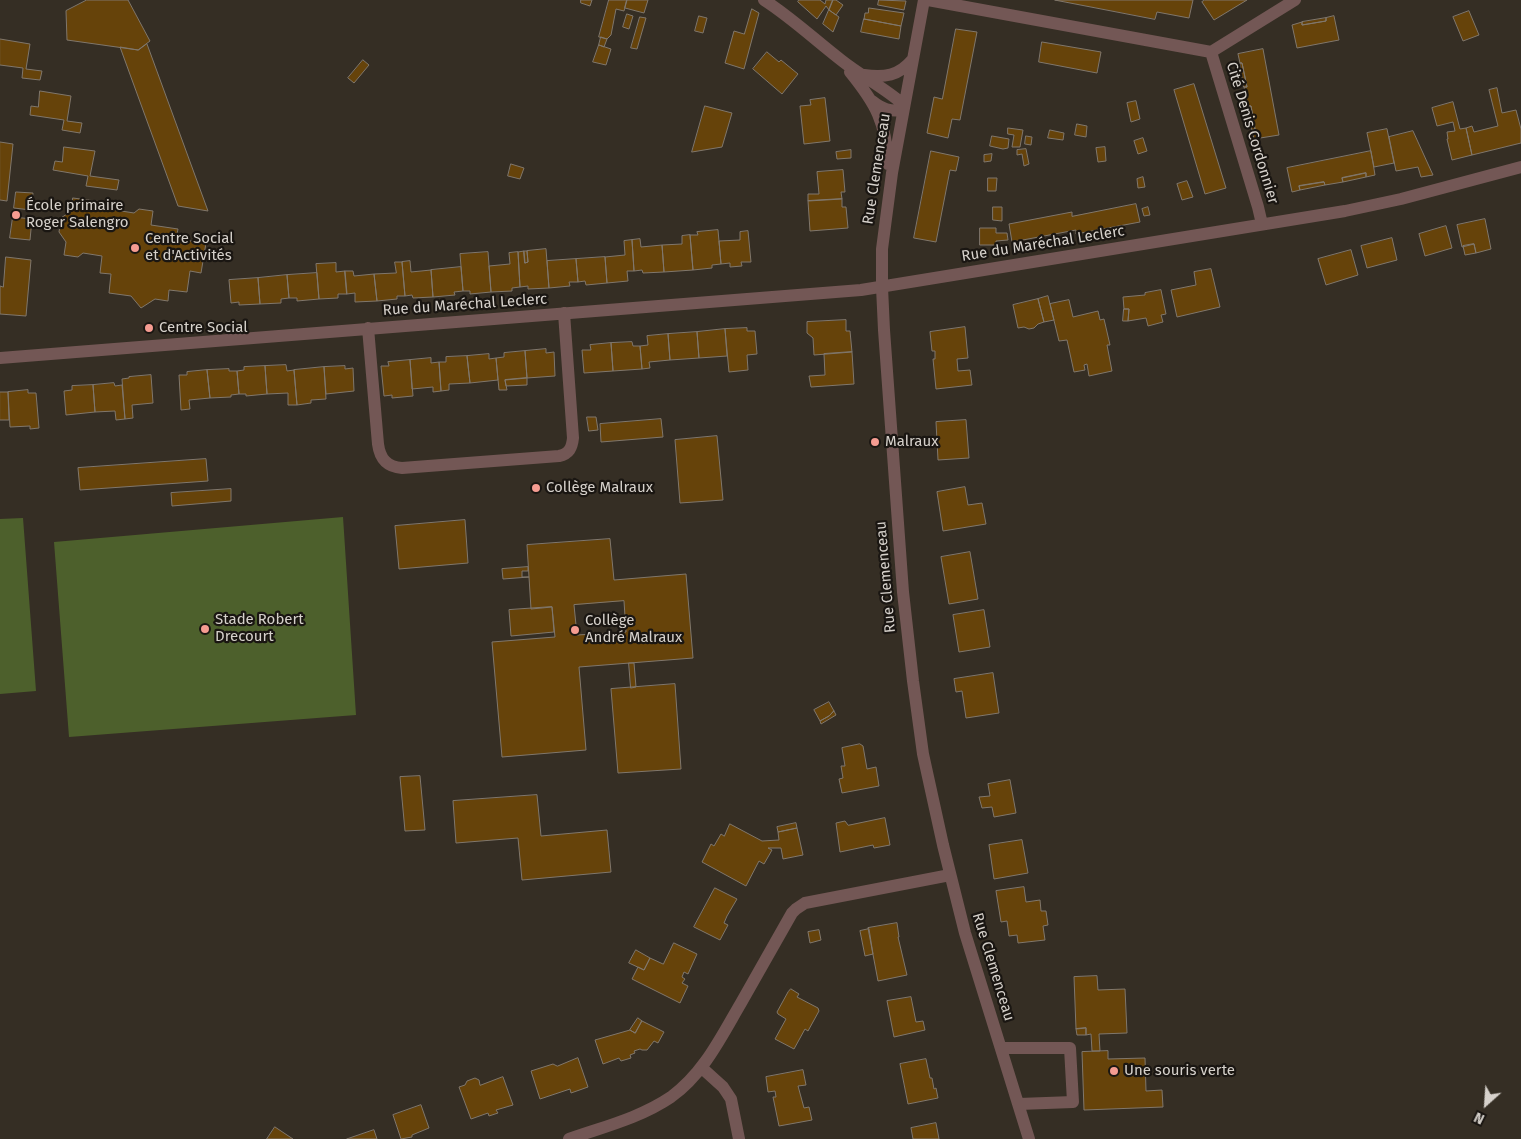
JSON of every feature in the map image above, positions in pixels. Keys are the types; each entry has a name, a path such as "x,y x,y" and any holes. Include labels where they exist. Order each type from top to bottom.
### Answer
{"street":[{"path":"764,0 795,21 860,74 896,97 904,108 890,110 878,106 872,101"},
{"name":"Cité Denis Cordonnier","path":"926,0 1211,52 1294,0"},
{"name":"Rue Clemenceau","path":"926,0 889,187 882,249 882,287 892,441 908,646 923,754 950,875 968,942 1029,1139"},
{"name":"Cité Denis Cordonnier","path":"1211,52 1262,224"},
{"path":"860,74 890,75 902,70 913,59"},
{"path":"841,60 872,101 877,111 885,136 889,187"},
{"name":"Rue du Maréchal Leclerc","path":"0,358 882,287 1373,205 1521,167"},
{"name":"Rue du Maréchal Leclerc","path":"368,328 379,452 386,463 396,468 402,468 484,462 559,456 571,448 573,438 564,313"},
{"path":"569,1139 648,1110 678,1091 702,1068 796,909 804,904 950,875"},
{"path":"1001,1048 1070,1048 1073,1102 1019,1104"},
{"path":"702,1068 723,1087 731,1099 739,1139"}],"green space":[{"name":"Stade Robert Drecourt","path":"343,517 356,715 69,737 54,542"},
{"path":"23,518 36,691 0,694 0,519"}],"building":[{"path":"87,0 128,0 150,41 138,50 67,40 66,11"},
{"path":"581,0 592,0 590,6 581,3"},
{"path":"609,0 627,0 624,11 616,9 611,35 607,39 599,37"},
{"path":"627,0 648,0 644,13 625,8"},
{"path":"799,0 820,0 825,4 826,0 833,0 829,10 826,6 817,19 798,2"},
{"path":"833,0 843,5 836,15 829,10"},
{"path":"879,0 906,1 904,10 878,5"},
{"path":"1055,0 1193,0 1189,18 1157,12 1155,19"},
{"path":"1205,0 1247,0 1214,20 1202,2"},
{"path":"869,8 904,13 901,26 864,19 865,13 868,13"},
{"path":"752,9 759,13 744,69 725,63 734,31 744,34"},
{"path":"829,10 839,17 833,32 823,24"},
{"path":"1469,11 1479,35 1463,41 1453,17"},
{"path":"627,14 633,16 629,29 623,27"},
{"path":"699,16 707,18 703,33 695,31"},
{"path":"1334,16 1339,40 1297,48 1292,25 1302,22 1302,25 1326,21 1326,18"},
{"path":"640,17 646,18 637,49 631,48"},
{"path":"1326,18 1326,21 1302,25 1302,22"},
{"path":"864,19 901,26 899,39 861,32"},
{"path":"956,29 977,32 960,120 952,119 948,138 927,133 934,97 942,99"},
{"path":"601,37 607,39 604,47 599,45"},
{"path":"0,39 30,44 26,69 42,71 40,80 22,78 23,68 0,65"},
{"path":"1042,42 1101,52 1097,73 1039,62"},
{"path":"147,44 208,211 178,206 120,47 138,50"},
{"path":"599,45 611,49 606,65 593,62"},
{"path":"1263,49 1279,135 1254,139 1252,130 1255,129 1251,106 1248,106 1244,87 1247,87 1238,54"},
{"path":"767,52 779,62 781,60 798,74 782,94 753,69"},
{"path":"363,60 369,65 354,83 348,78"},
{"path":"1240,63 1242,63 1247,87 1244,87"},
{"path":"1194,84 1226,188 1205,194 1174,90"},
{"path":"1497,88 1502,113 1516,110 1521,129 1521,143 1472,155 1466,128 1472,126 1474,132 1498,126 1489,90"},
{"path":"40,91 71,96 67,121 82,123 80,133 62,130 64,120 30,115 31,106 38,107"},
{"path":"825,98 830,141 804,144 800,106 811,105 810,100"},
{"path":"1136,101 1140,119 1131,122 1127,103"},
{"path":"1453,102 1460,129 1466,128 1472,155 1452,160 1447,132 1455,131 1453,122 1437,126 1432,108"},
{"path":"705,106 732,113 722,147 692,152"},
{"path":"1248,106 1251,106 1255,129 1252,130"},
{"path":"1077,124 1087,126 1086,137 1075,135"},
{"path":"1008,128 1023,130 1020,147 1012,147 1014,135 1008,134"},
{"path":"1387,129 1394,163 1374,167 1367,133"},
{"path":"1050,130 1064,133 1063,140 1048,138"},
{"path":"1413,131 1433,175 1421,177 1418,167 1396,171 1389,137"},
{"path":"992,136 1009,139 1008,148 1003,149 990,146"},
{"path":"1026,136 1032,137 1031,145 1025,144"},
{"path":"1143,138 1147,151 1138,154 1134,141"},
{"path":"0,142 13,144 7,201 0,200"},
{"path":"64,147 95,151 90,176 119,180 117,190 86,186 88,176 53,170 55,161 62,162"},
{"path":"1105,147 1106,161 1098,162 1096,148"},
{"path":"1026,149 1029,164 1024,166 1022,154 1017,155 1017,150"},
{"path":"851,150 851,158 837,159 836,152"},
{"path":"931,151 959,157 956,171 950,170 936,242 914,238"},
{"path":"1371,151 1375,175 1366,177 1366,173 1342,178 1343,182 1325,185 1324,182 1299,186 1300,190 1292,192 1287,168"},
{"path":"992,154 991,161 984,162 984,155"},
{"path":"511,164 524,168 520,179 508,176"},
{"path":"843,170 845,192 841,192 842,199 808,201 808,194 819,194 817,172"},
{"path":"1366,173 1366,177 1343,182 1342,178"},
{"path":"1143,177 1145,187 1138,188 1137,179"},
{"path":"988,178 997,178 996,191 988,191"},
{"path":"1187,181 1193,197 1182,200 1177,184"},
{"path":"1324,182 1325,185 1300,190 1299,186"},
{"path":"16,192 33,193 31,210 14,208"},
{"name":"Centre Social et d'Activités","path":"73,198 110,203 109,209 134,213 139,209 153,211 151,225 178,229 176,239 206,243 201,273 190,271 187,292 169,290 168,301 155,299 141,308 131,296 109,293 111,274 100,273 102,256 83,253 78,257 64,255 66,242 59,232 61,218 71,211"},
{"path":"842,199 842,207 846,207 848,228 810,231 808,201"},
{"path":"1136,204 1140,222 1076,234 1076,230 1012,242 1009,224 1072,212 1072,216"},
{"path":"993,207 1002,207 1002,221 993,220"},
{"path":"1148,207 1150,215 1144,216 1142,209"},
{"path":"13,217 32,219 30,240 10,238"},
{"path":"1485,219 1491,249 1476,253 1474,244 1462,247 1457,225"},
{"path":"1446,226 1452,248 1425,256 1419,234"},
{"path":"980,228 996,228 996,233 1007,233 1008,240 996,241 996,245 980,245"},
{"path":"718,230 721,264 712,265 712,268 693,270 690,235 698,235 697,232"},
{"path":"748,231 751,262 741,262 742,266 730,267 730,263 721,264 719,241 740,240 740,232"},
{"path":"690,235 693,270 664,272 662,245 682,244 682,236"},
{"path":"1392,238 1397,260 1367,268 1361,246"},
{"path":"640,239 641,247 662,245 664,272 643,273 642,270 634,271 632,240"},
{"path":"632,240 634,271 627,271 628,281 607,283 605,257 625,255 624,241"},
{"path":"1474,244 1476,253 1465,255 1463,246"},
{"path":"546,249 549,288 528,289 528,286 520,287 518,252 524,251 525,263 528,262 527,251"},
{"path":"1351,250 1358,275 1326,285 1318,259"},
{"path":"524,251 527,251 528,262 525,263"},
{"path":"488,252 491,292 470,294 470,291 463,291 460,254"},
{"path":"518,252 520,287 512,288 512,291 491,292 489,266 510,264 509,253"},
{"path":"6,257 31,260 26,316 0,314 0,286 3,287"},
{"path":"605,257 607,283 586,285 585,281 578,282 576,259"},
{"path":"576,259 578,282 569,282 570,286 549,288 547,261"},
{"path":"410,261 411,272 431,270 433,297 413,298 412,295 405,296 402,262"},
{"path":"395,262 402,262 405,296 397,296 397,299 377,301 374,274 396,273"},
{"path":"336,263 336,272 345,271 347,294 338,294 338,298 319,299 316,264"},
{"path":"461,267 463,291 454,292 455,295 433,297 431,270"},
{"path":"1211,269 1220,307 1177,317 1171,290 1196,285 1194,272"},
{"path":"345,271 353,271 354,276 374,274 377,301 355,302 355,293 347,294"},
{"path":"317,273 319,299 297,301 297,298 289,298 287,275"},
{"path":"287,275 289,298 281,299 281,303 260,304 258,278"},
{"path":"258,278 260,304 239,305 239,302 231,303 229,280"},
{"path":"1161,290 1166,314 1161,315 1163,322 1148,326 1146,318 1128,321 1129,309 1124,309 1123,297 1145,295 1145,293"},
{"path":"1048,296 1054,320 1044,322 1038,299"},
{"path":"1038,299 1044,322 1034,328 1018,328 1013,305"},
{"path":"1069,300 1073,317 1098,311 1100,320 1104,319 1110,345 1107,345 1112,371 1089,376 1087,364 1084,365 1085,370 1074,372 1067,340 1059,341 1050,304"},
{"path":"1124,309 1129,309 1128,321 1123,321"},
{"path":"846,320 846,331 850,331 852,352 814,355 813,338 807,333 807,322"},
{"path":"965,327 968,358 957,359 958,371 970,370 972,385 936,389 933,359 935,359 935,351 932,351 930,332"},
{"path":"747,328 747,331 755,331 757,354 747,355 748,370 729,372 725,329"},
{"path":"725,329 727,356 699,358 697,332"},
{"path":"697,332 699,358 670,360 668,334"},
{"path":"668,334 670,360 649,362 650,368 642,369 640,346 648,345 647,336"},
{"path":"632,342 633,346 640,346 642,369 613,371 611,343"},
{"path":"611,343 613,371 584,373 582,350 591,350 590,345"},
{"path":"546,349 546,353 554,352 555,376 527,378 525,351"},
{"path":"525,351 527,378 505,380 507,390 499,390 496,358 504,357 504,353"},
{"path":"852,352 854,384 811,387 809,376 825,375 824,354"},
{"path":"489,354 489,359 496,358 498,380 470,383 467,356"},
{"path":"467,356 470,383 449,384 449,390 441,391 439,362 446,362 446,357"},
{"path":"431,358 431,363 439,362 441,391 433,392 433,387 412,389 410,360"},
{"path":"410,360 413,396 392,398 392,395 384,396 381,366 389,366 388,362"},
{"path":"286,365 287,371 294,370 297,405 288,405 288,393 267,394 265,366"},
{"path":"265,366 267,394 246,396 246,394 239,394 237,371 244,370 244,367"},
{"path":"345,366 345,369 353,368 354,391 326,394 324,367"},
{"path":"324,367 326,399 311,400 311,403 297,405 294,370"},
{"path":"229,369 229,371 237,371 239,394 231,395 231,397 210,398 207,370"},
{"path":"207,370 210,398 189,400 190,409 181,410 179,375 187,375 187,372"},
{"path":"151,375 153,403 132,405 133,418 125,419 122,379"},
{"path":"527,378 527,385 506,386 505,380"},
{"path":"114,383 115,386 122,385 125,419 116,420 115,411 95,412 93,385"},
{"path":"93,385 95,412 66,415 64,391 72,390 72,386"},
{"path":"28,390 28,393 36,393 39,428 30,429 30,426 10,427 8,392"},
{"path":"0,392 8,392 9,420 0,420"},
{"path":"587,417 596,417 598,430 589,431"},
{"path":"661,419 663,437 601,442 600,424"},
{"path":"966,420 969,458 938,460 936,422"},
{"path":"717,436 723,500 680,503 675,440"},
{"path":"206,459 208,481 80,490 78,468"},
{"path":"965,487 968,505 982,503 986,524 943,531 937,492"},
{"path":"231,489 231,501 172,506 171,493"},
{"path":"465,520 468,563 399,569 395,526"},
{"path":"610,539 614,580 686,574 693,658 579,667 586,750 502,757 492,642 555,637 552,607 531,609 527,545","holes":["624,601 626,632 577,635 574,605"]},
{"path":"970,552 978,599 949,604 941,557"},
{"path":"528,567 528,571 522,571 522,577 529,577 503,579 502,569"},
{"path":"552,607 554,632 511,636 509,610"},
{"path":"984,610 990,647 959,652 953,615"},
{"path":"629,663 634,663 636,687 631,688"},
{"path":"993,673 999,713 966,718 962,691 956,692 954,679"},
{"path":"675,684 681,769 618,773 611,689"},
{"path":"829,702 834,711 820,721 814,710"},
{"path":"834,711 836,715 821,724 820,721"},
{"path":"860,744 863,746 867,769 876,767 879,786 842,793 839,779 843,778 841,766 845,766 842,748"},
{"path":"420,776 425,830 405,831 400,777"},
{"path":"1010,780 1016,813 994,817 992,807 982,808 979,797 990,796 988,784"},
{"path":"537,795 541,836 607,830 611,872 522,880 518,838 456,843 453,801"},
{"path":"885,818 890,845 874,848 873,845 840,852 836,823 845,821 848,825"},
{"path":"796,823 797,828 778,832 777,827"},
{"path":"730,824 762,841 779,840 778,832 797,828 803,855 783,859 781,848 768,848 772,850 764,864 759,861 746,886 702,862 711,844 714,846 721,834 724,836"},
{"path":"1022,840 1028,873 994,879 989,845"},
{"path":"1024,887 1026,902 1040,900 1041,911 1046,911 1048,925 1043,926 1045,940 1018,943 1017,935 1009,936 1007,921 1001,922 996,891"},
{"path":"715,888 737,899 724,923 728,925 720,940 694,927"},
{"path":"897,923 898,937 907,975 878,981 868,928"},
{"path":"869,929 873,954 865,956 860,931"},
{"path":"819,930 821,940 810,943 808,932"},
{"path":"674,943 697,954 688,974 684,972 682,977 685,979 682,983 688,986 680,1003 632,979 638,967 644,970 650,958 663,964"},
{"path":"636,950 650,958 644,970 629,963"},
{"path":"1097,976 1098,990 1125,989 1127,1033 1099,1034 1100,1051 1092,1051 1091,1034 1086,1035 1086,1028 1076,1029 1074,977"},
{"path":"791,989 799,994 797,997 818,1008 819,1011 808,1031 805,1029 794,1049 775,1039 786,1019 777,1012"},
{"path":"911,997 916,1022 923,1021 925,1030 894,1037 887,1001"},
{"path":"638,1018 642,1021 635,1033 630,1030"},
{"path":"642,1021 664,1032 658,1043 654,1041 647,1050 640,1049 634,1051 635,1053 630,1055 631,1058 621,1061 619,1058 603,1064 595,1040 630,1030 635,1033"},
{"path":"1086,1028 1086,1035 1077,1035 1076,1029"},
{"path":"1108,1051 1108,1059 1145,1058 1146,1091 1162,1090 1163,1107 1084,1110 1082,1052"},
{"path":"578,1058 588,1087 571,1093 570,1089 540,1099 531,1071 553,1064 557,1066"},
{"path":"926,1059 930,1078 932,1078 934,1089 936,1088 938,1098 908,1104 900,1064"},
{"path":"803,1070 806,1085 798,1086 804,1108 809,1107 812,1120 779,1126 773,1097 776,1097 775,1091 768,1092 766,1077"},
{"path":"503,1077 513,1105 496,1110 498,1113 489,1116 488,1113 471,1119 459,1087 475,1078 479,1080 480,1085"},
{"path":"421,1105 429,1128 412,1135 412,1137 401,1139 393,1115"},
{"path":"936,1123 939,1139 913,1139 911,1128"},
{"path":"275,1127 293,1139 267,1139"},
{"path":"374,1130 377,1139 347,1139"}],"place":[{"name":"École primaire Roger Salengro","path":"16,215"},
{"name":"Centre Social et d'Activités","path":"135,248"},
{"name":"Centre Social","path":"149,328"},
{"name":"Malraux","path":"875,442"},
{"name":"Collège Malraux","path":"536,488"},
{"name":"Stade Robert Drecourt","path":"205,629"},
{"name":"Collège André Malraux","path":"575,630"},
{"name":"Une souris verte","path":"1114,1071"}]}
